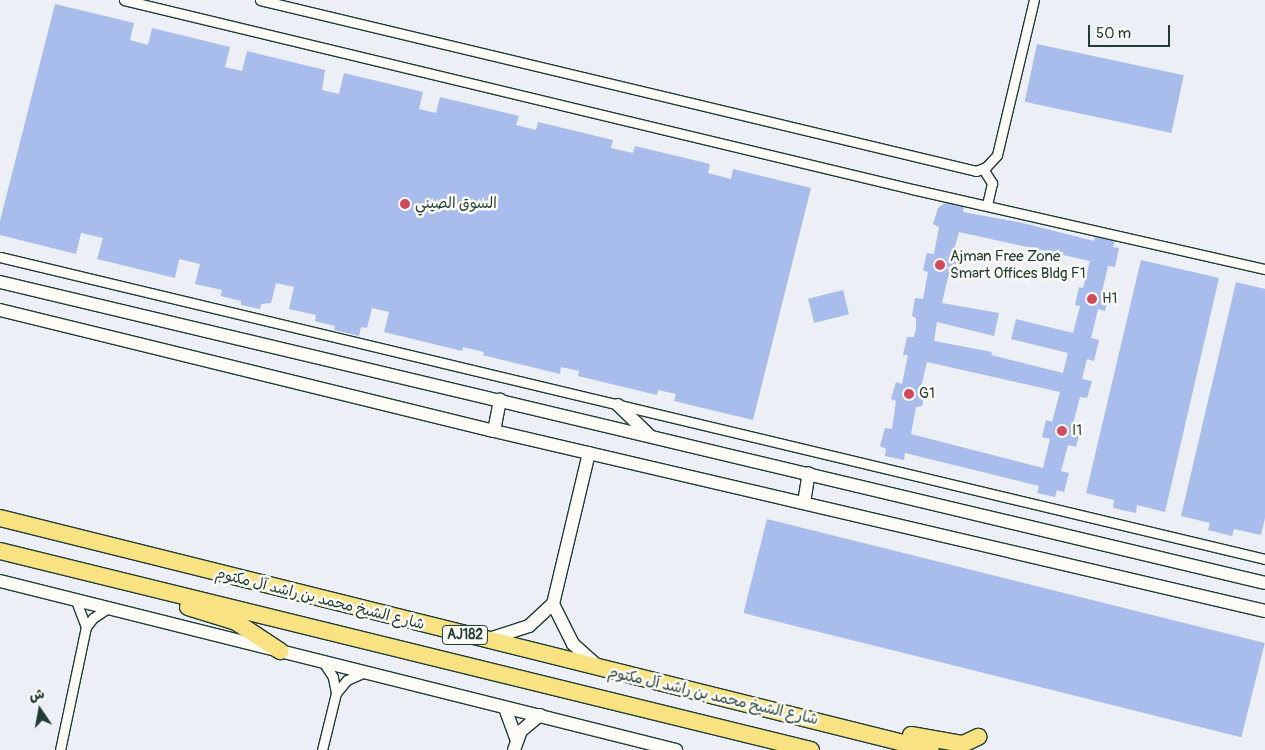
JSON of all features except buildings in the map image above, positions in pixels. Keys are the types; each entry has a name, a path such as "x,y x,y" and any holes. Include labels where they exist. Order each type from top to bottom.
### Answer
{"highway":[{"name":"شارع الشيخ محمد بن راشد آل مكتوم","path":"0,518 607,671 931,750"},
{"name":"شارع الشيخ محمد بن راشد آل مكتوم","path":"0,551 811,750"},
{"path":"164,590 179,602 236,622 280,651"},
{"path":"886,739 907,734 963,744 978,737"}],"street":[{"path":"124,0 1265,269"},
{"path":"260,0 964,170 983,169 997,155 1034,0"},
{"path":"983,169 992,183 987,205"},
{"path":"0,257 1265,559"},
{"path":"0,282 1265,582"},
{"path":"0,310 494,431 1265,611"},
{"path":"494,431 500,400"},
{"path":"618,404 649,435"},
{"path":"484,640 500,638 529,626 553,604 589,453"},
{"path":"804,503 809,473"},
{"path":"0,581 676,750"},
{"path":"75,600 86,627"},
{"path":"553,604 573,644 607,671"},
{"path":"60,750 86,627 93,618 108,608"},
{"path":"322,750 336,693 333,677 324,663"},
{"path":"336,693 347,680 363,672"},
{"path":"505,708 515,744"},
{"path":"515,744 526,724 540,715"}],"place":[{"name":"السوق الصيني","path":"405,204"},
{"name":"Ajman Free Zone Smart Offices Bldg F1","path":"940,265"},
{"name":"H1","path":"1092,299"},
{"name":"G1","path":"909,394"},
{"name":"I1","path":"1062,431"}]}
